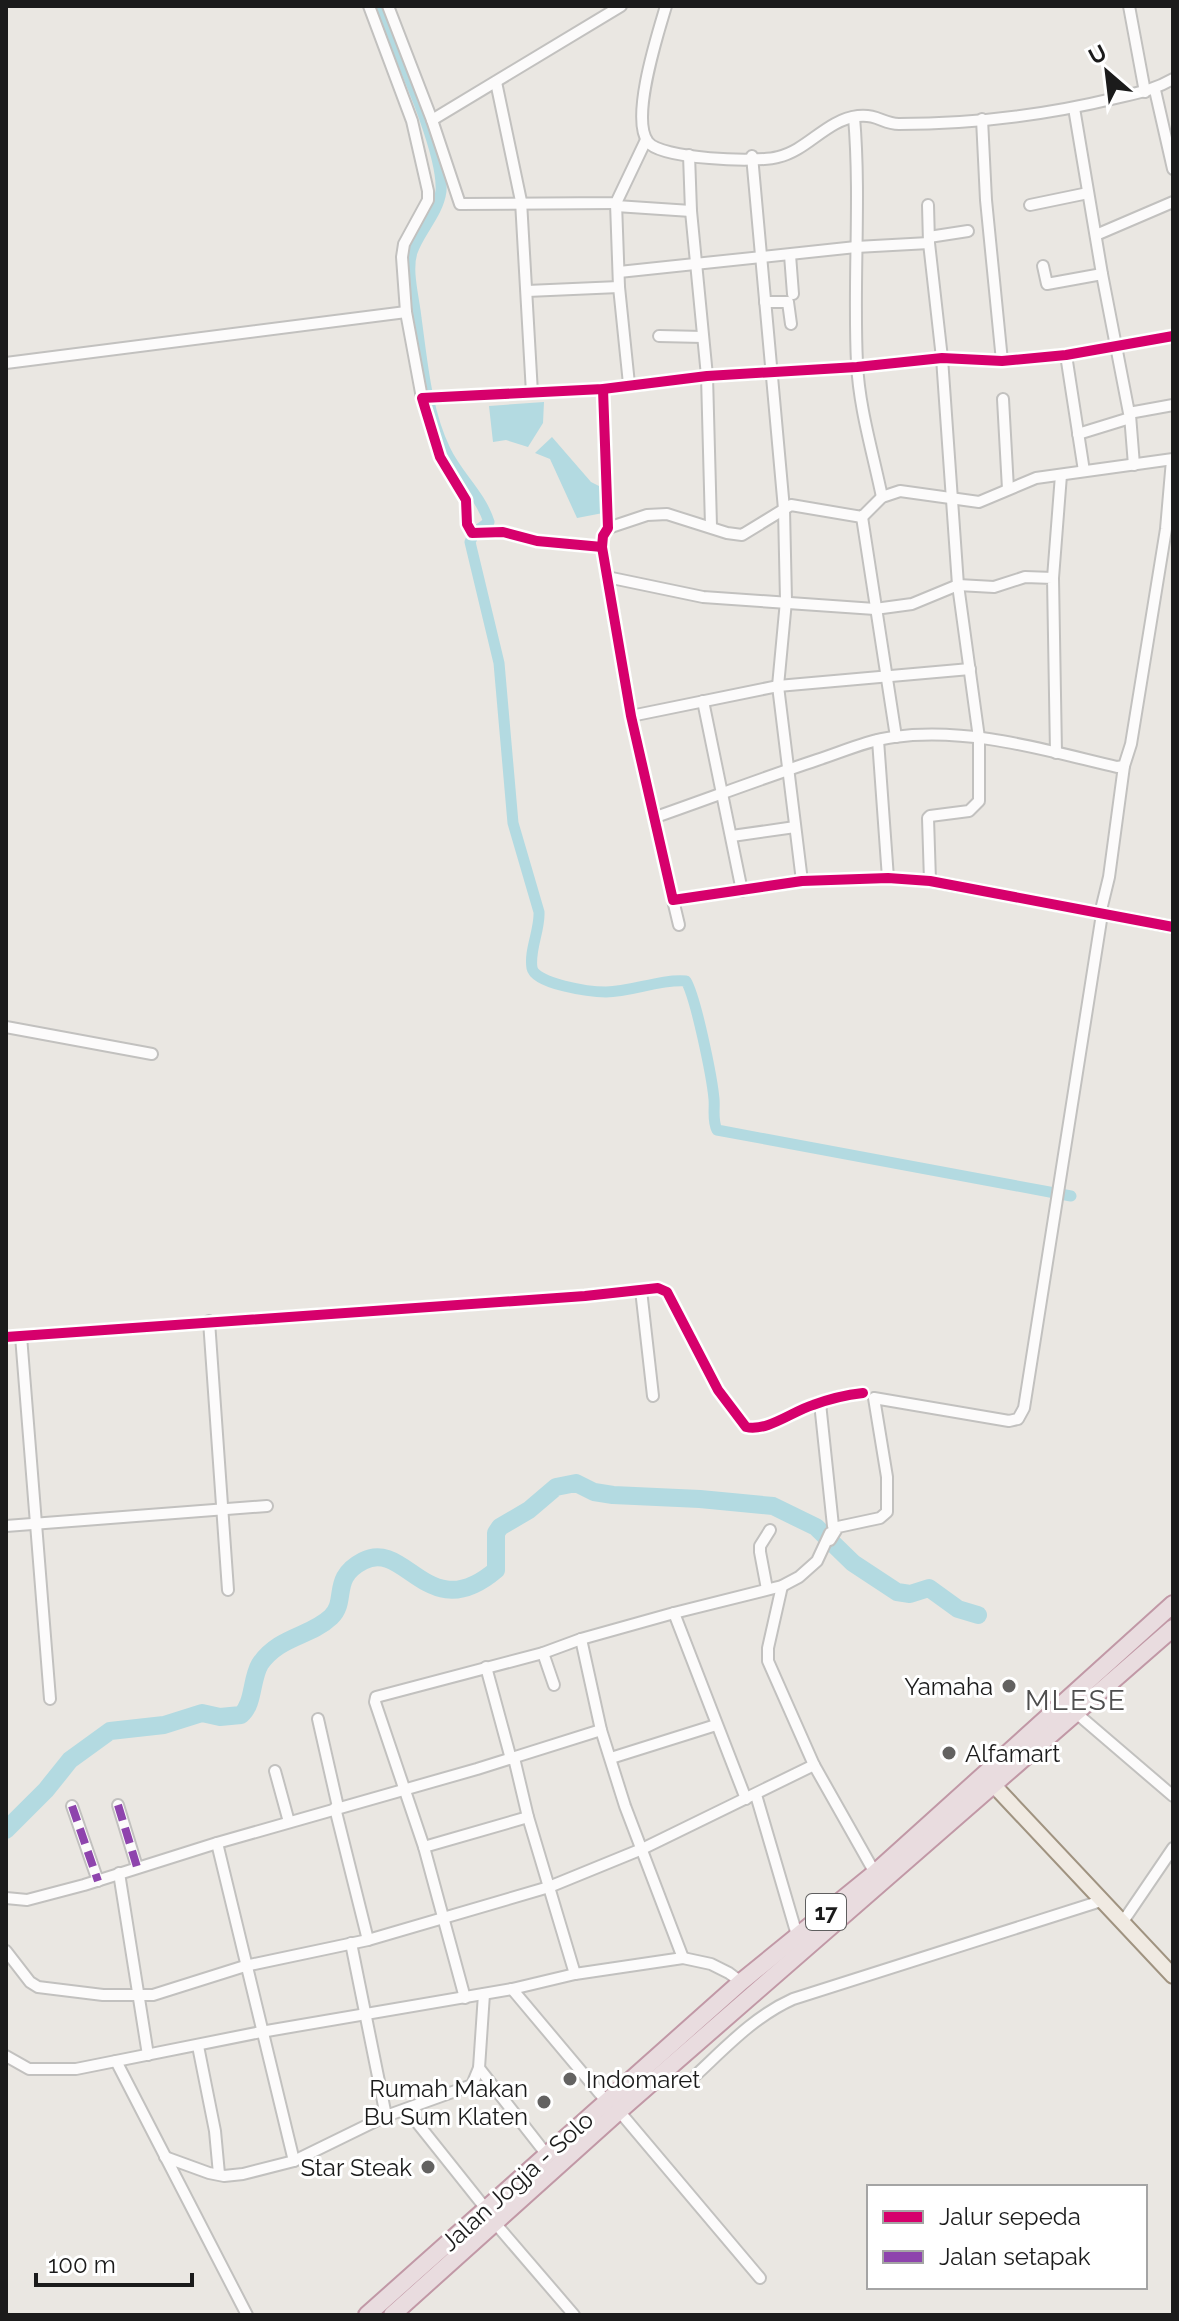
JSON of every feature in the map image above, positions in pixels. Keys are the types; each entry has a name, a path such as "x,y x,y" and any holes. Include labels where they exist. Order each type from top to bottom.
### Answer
{"highway":[{"name":"Jalan Jogja - Solo","path":"367,2315 491,2216 672,2055 741,1982 989,1780 1173,1604"},
{"name":"17","path":"672,2055 989,1780 1173,1628"},
{"name":"Jalan Jogja - Solo","path":"392,2315 547,2155 613,2106"}],"main road":[{"path":"989,1780 1173,1976"}],"street":[{"path":"369,6 412,121 428,191 425,207 402,252 406,312 422,398 440,457 466,500 467,524 472,533 503,532 537,541 602,547"},
{"path":"388,6 460,204 616,204 691,211"},
{"path":"432,120 621,6"},
{"path":"629,384 619,287 616,204 646,140 642,114 648,69 666,6"},
{"path":"1129,6 1173,169"},
{"path":"646,140 660,150 689,155 782,156 834,124 854,117 877,116 894,124 982,119 1074,108 1150,91 1173,79"},
{"path":"496,82 521,202 532,393"},
{"path":"1074,108 1130,415 1134,465"},
{"path":"854,117 858,180 857,367 882,497"},
{"path":"982,119 986,200 1002,361"},
{"path":"689,155 691,211 707,376 711,526"},
{"path":"752,157 784,509 786,601 778,686 802,881"},
{"path":"1030,205 1088,193"},
{"path":"1096,235 1173,202"},
{"path":"928,205 958,585 979,738 979,801 969,811 928,818 930,881"},
{"path":"619,272 929,240 968,231"},
{"path":"790,255 793,294"},
{"path":"1043,266 1047,284 1102,274"},
{"path":"527,291 619,287"},
{"path":"765,302 788,302 791,324"},
{"path":"6,363 406,312"},
{"path":"659,336 703,337"},
{"path":"422,398 603,389 707,376 857,367 942,358 1002,361 1066,355 1173,336"},
{"path":"1066,355 1084,471"},
{"path":"603,389 608,528 602,547 631,716 679,925"},
{"path":"1003,399 1008,489"},
{"path":"1078,434 1130,415 1173,405"},
{"path":"465,1998 424,1847 375,1702 376,1697 543,1653 674,1613 782,1586 799,1577 817,1561 830,1534 838,1527 880,1518 887,1512 887,1477 874,1398 1009,1421 1018,1419 1024,1408 1124,766 1131,744 1166,529 1172,460 1036,478 979,502 900,491 882,497 862,517"},
{"path":"1056,753 1053,578 1061,475"},
{"path":"608,528 647,515 667,514 742,535 784,509 798,505 862,517"},
{"path":"862,517 896,737"},
{"path":"607,577 703,597 875,609 912,604 958,585 994,587 1025,577 1053,578"},
{"path":"631,716 778,686 970,669"},
{"path":"703,701 742,891"},
{"path":"656,817 789,769 896,737 946,735 979,738 1124,766"},
{"path":"878,740 888,878"},
{"path":"732,836 795,827"},
{"path":"673,900 802,881 888,878 930,881 1173,927"},
{"path":"6,1027 152,1054"},
{"path":"6,1337 585,1296 658,1288 667,1292 718,1390 746,1427 757,1427 844,1395 863,1393"},
{"path":"641,1290 653,1396"},
{"path":"209,1321 228,1590"},
{"path":"21,1336 50,1699"},
{"path":"820,1403 830,1534"},
{"path":"6,1526 267,1506"},
{"path":"767,1589 760,1546 770,1530"},
{"path":"782,1586 768,1661 814,1765 875,1873"},
{"path":"674,1613 716,1725 751,1797 797,1935"},
{"path":"581,1639 601,1730 683,1958"},
{"path":"543,1653 554,1685"},
{"path":"486,1667 575,1974"},
{"path":"1075,1712 1173,1796"},
{"path":"318,1719 368,1940"},
{"path":"611,1758 716,1725"},
{"path":"6,1898 27,1900 98,1881 601,1730"},
{"path":"6,1951 30,1982 38,1987 103,1995 153,1995 245,1966 368,1940 549,1887 642,1849 814,1765"},
{"path":"275,1771 289,1822"},
{"path":"118,1805 137,1867"},
{"path":"72,1806 98,1881"},
{"path":"424,1847 528,1817"},
{"path":"217,1843 294,2161"},
{"path":"1122,1923 1173,1848"},
{"path":"119,1873 148,2055"},
{"path":"697,2074 750,2025 793,1999 1101,1901"},
{"path":"351,1943 386,2116"},
{"path":"6,2056 29,2069 76,2069 261,2032 465,1998 575,1974 683,1958 711,1964 741,1982"},
{"path":"512,1989 760,2278"},
{"path":"165,2157 219,2174 243,2174 294,2161 386,2116 472,2085 479,2068 484,1994"},
{"path":"198,2046 215,2131 219,2174"},
{"path":"116,2061 247,2315"},
{"path":"479,2068 547,2155"},
{"path":"407,2110 574,2315"}],"water":[{"path":"544,402 543,423 528,447 506,440 493,442 489,406"},
{"path":"552,437 591,482 603,488 603,513 577,518 550,459 535,453"}],"waterway":[{"path":"379,6 418,99 440,173 439,199 412,252 411,285 433,419 450,459 489,522 475,532 470,542 499,663 513,823 539,912 532,954 535,974 553,983 598,992 686,981 707,1056 717,1130 1071,1196"},
{"path":"6,1830 46,1790 70,1760 110,1731 164,1725 202,1713 220,1717 241,1715 248,1704 260,1664 285,1642 314,1629 331,1617 339,1604 346,1575 363,1561 378,1557 392,1561 435,1587 453,1590 473,1585 496,1570 496,1533 500,1527 529,1510 556,1487 576,1483 594,1492 613,1495 773,1506 816,1527 853,1563 897,1592 910,1594 929,1588 958,1609 978,1615"},
{"path":"6,1958 6,2003"}],"marked path":[{"path":"118,1805 137,1867"},
{"path":"72,1806 98,1881"}],"cycle path":[{"path":"602,547 537,541 503,532 472,533 467,524 466,500 440,457 422,398 603,389 707,376 857,367 942,358 1002,361 1066,355 1173,336"},
{"path":"603,389 608,528 602,547 631,716 673,900 802,881 888,878 930,881 1173,927"},
{"path":"6,1337 585,1296 658,1288 667,1292 718,1390 746,1427 763,1427 819,1403 863,1393"}],"place":[{"name":"Yamaha","path":"1009,1686"},
{"name":"Alfamart","path":"949,1753"},
{"name":"Indomaret","path":"570,2079"},
{"name":"Rumah Makan Bu Sum Klaten","path":"544,2102"},
{"name":"Star Steak","path":"428,2167"}],"district":[{"name":"MLESE","path":"1076,1700"}]}
